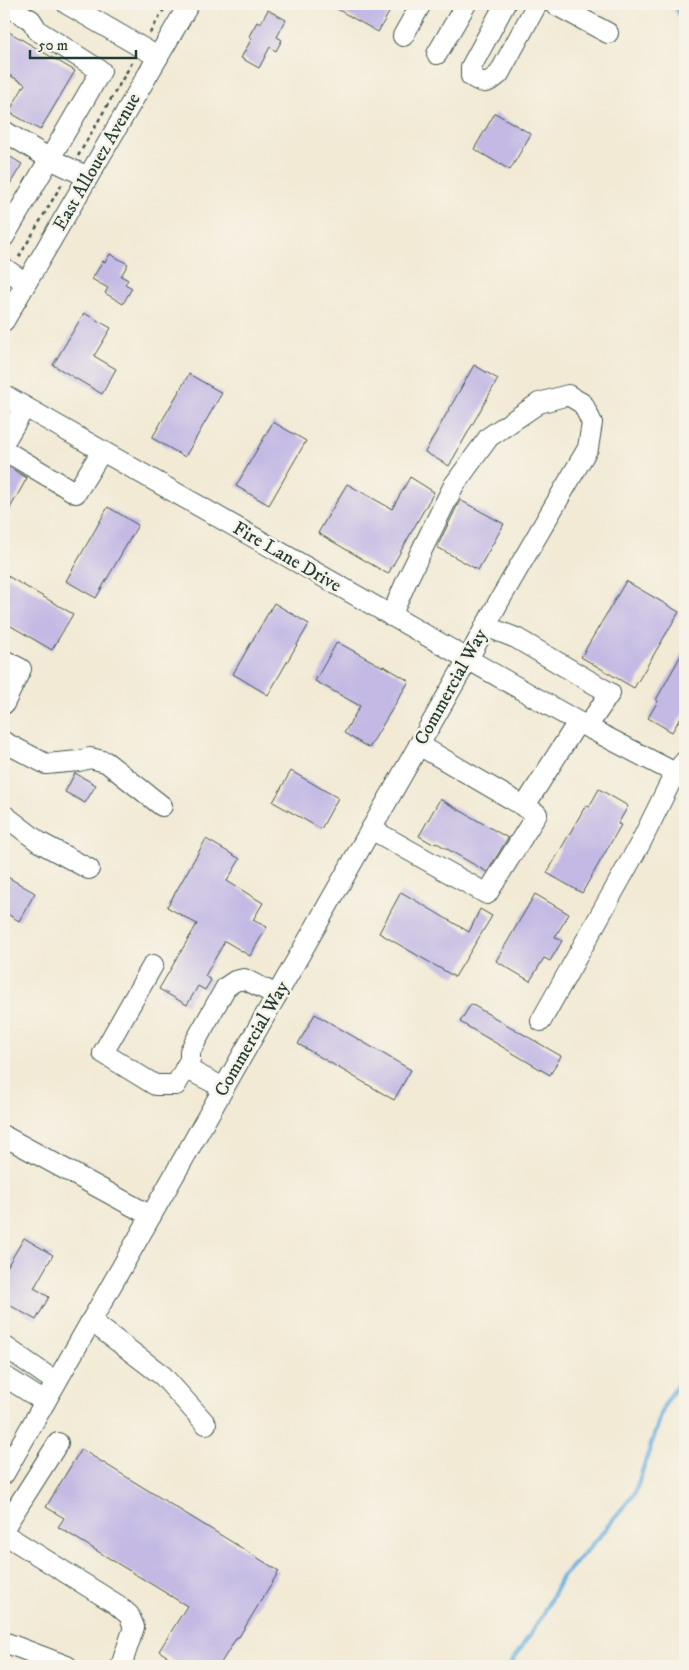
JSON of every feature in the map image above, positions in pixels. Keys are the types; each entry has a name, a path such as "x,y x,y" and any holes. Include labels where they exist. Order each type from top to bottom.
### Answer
{"street":[{"path":"4,4 31,20 38,31 101,71 4,237"},
{"path":"66,4 150,52"},
{"name":"East Allouez Avenue","path":"4,321 11,274 79,173 150,52 189,4"},
{"path":"403,36 421,4"},
{"path":"437,54 466,4"},
{"path":"505,4 471,67 471,76 480,82 490,82 499,74 537,4"},
{"path":"554,4 608,34"},
{"path":"4,132 50,159 79,173"},
{"name":"Fire Lane Drive","path":"4,395 578,723 682,770"},
{"name":"Commercial Way","path":"4,1474 468,660 498,603 588,448 592,424 583,404 568,395 539,403 489,437 454,485 406,580 391,616"},
{"path":"4,442 25,407"},
{"path":"4,450 76,494 102,451"},
{"path":"485,626 516,638 610,693 578,723 524,807"},
{"path":"4,660 21,669 4,704"},
{"path":"4,742 46,764 90,758 106,762 162,806"},
{"path":"371,829 488,894 537,814 419,745"},
{"path":"541,1021 682,770"},
{"path":"4,815 39,842 89,869"},
{"path":"153,965 103,1053 155,1085 176,1085 187,1060 226,987 235,981 244,979 277,995"},
{"path":"187,1060 224,1088"},
{"path":"4,1136 151,1216"},
{"path":"91,1321 163,1376 206,1424"},
{"path":"4,1346 56,1382"},
{"path":"4,1376 45,1402"},
{"path":"4,1528 58,1443"},
{"path":"4,1534 116,1604 129,1615 134,1627 121,1666"},
{"path":"4,1642 67,1666"}],"path":[{"path":"11,274 79,173 150,52 167,4"}],"building":[{"path":"328,4 394,4 378,32"},
{"path":"268,10 286,20 277,37 282,40 276,51 270,47 259,68 241,58 252,38 249,36 257,22 260,24"},
{"path":"4,29 75,71 40,130 9,112 25,84 4,72"},
{"path":"495,113 531,134 510,170 474,149"},
{"path":"4,153 22,164 4,194"},
{"path":"110,254 128,264 121,276 128,280 125,284 132,288 123,304 105,293 108,288 92,279 103,261 105,262"},
{"path":"84,313 111,328 94,356 116,369 102,394 53,365"},
{"path":"474,365 498,379 449,466 425,452"},
{"path":"189,374 222,393 185,457 152,438"},
{"path":"273,422 306,441 269,505 236,486"},
{"path":"4,464 27,478 4,519"},
{"path":"410,477 434,492 388,574 318,533 347,484 392,509"},
{"path":"460,500 504,524 478,570 437,547"},
{"path":"108,507 138,525 96,598 66,581"},
{"path":"4,574 73,614 52,650 4,622"},
{"path":"626,581 679,612 634,688 581,657"},
{"path":"274,603 309,624 268,695 233,674"},
{"path":"337,642 409,681 369,748 344,733 360,706 315,681"},
{"path":"685,648 685,710 672,732 648,718"},
{"path":"291,771 338,798 321,829 273,802"},
{"path":"75,773 96,785 85,803 65,792"},
{"path":"599,789 628,806 618,824 621,825 582,893 547,873 586,805 589,807"},
{"path":"440,799 508,838 487,872 435,842 433,844 419,836"},
{"path":"206,839 240,859 227,881 263,903 253,920 267,927 250,956 225,941 205,976 211,980 205,990 198,986 187,1005 159,989 197,924 167,907"},
{"path":"4,875 35,893 19,921 4,912"},
{"path":"401,892 469,932 480,909 492,916 455,977 379,933"},
{"path":"535,894 569,914 555,937 562,941 550,961 544,958 530,981 496,961"},
{"path":"471,1004 561,1056 550,1075 460,1022"},
{"path":"315,1014 411,1070 394,1100 298,1044"},
{"path":"24,1238 53,1255 34,1288 49,1297 36,1320 4,1302 4,1272"},
{"path":"81,1449 279,1571 219,1666 182,1666 159,1651 187,1606 58,1527 64,1518 46,1507"}],"waterway":[{"path":"674,4 685,25"},
{"path":"509,1666 541,1618 562,1577 600,1536 635,1493 664,1406 685,1373"}]}
